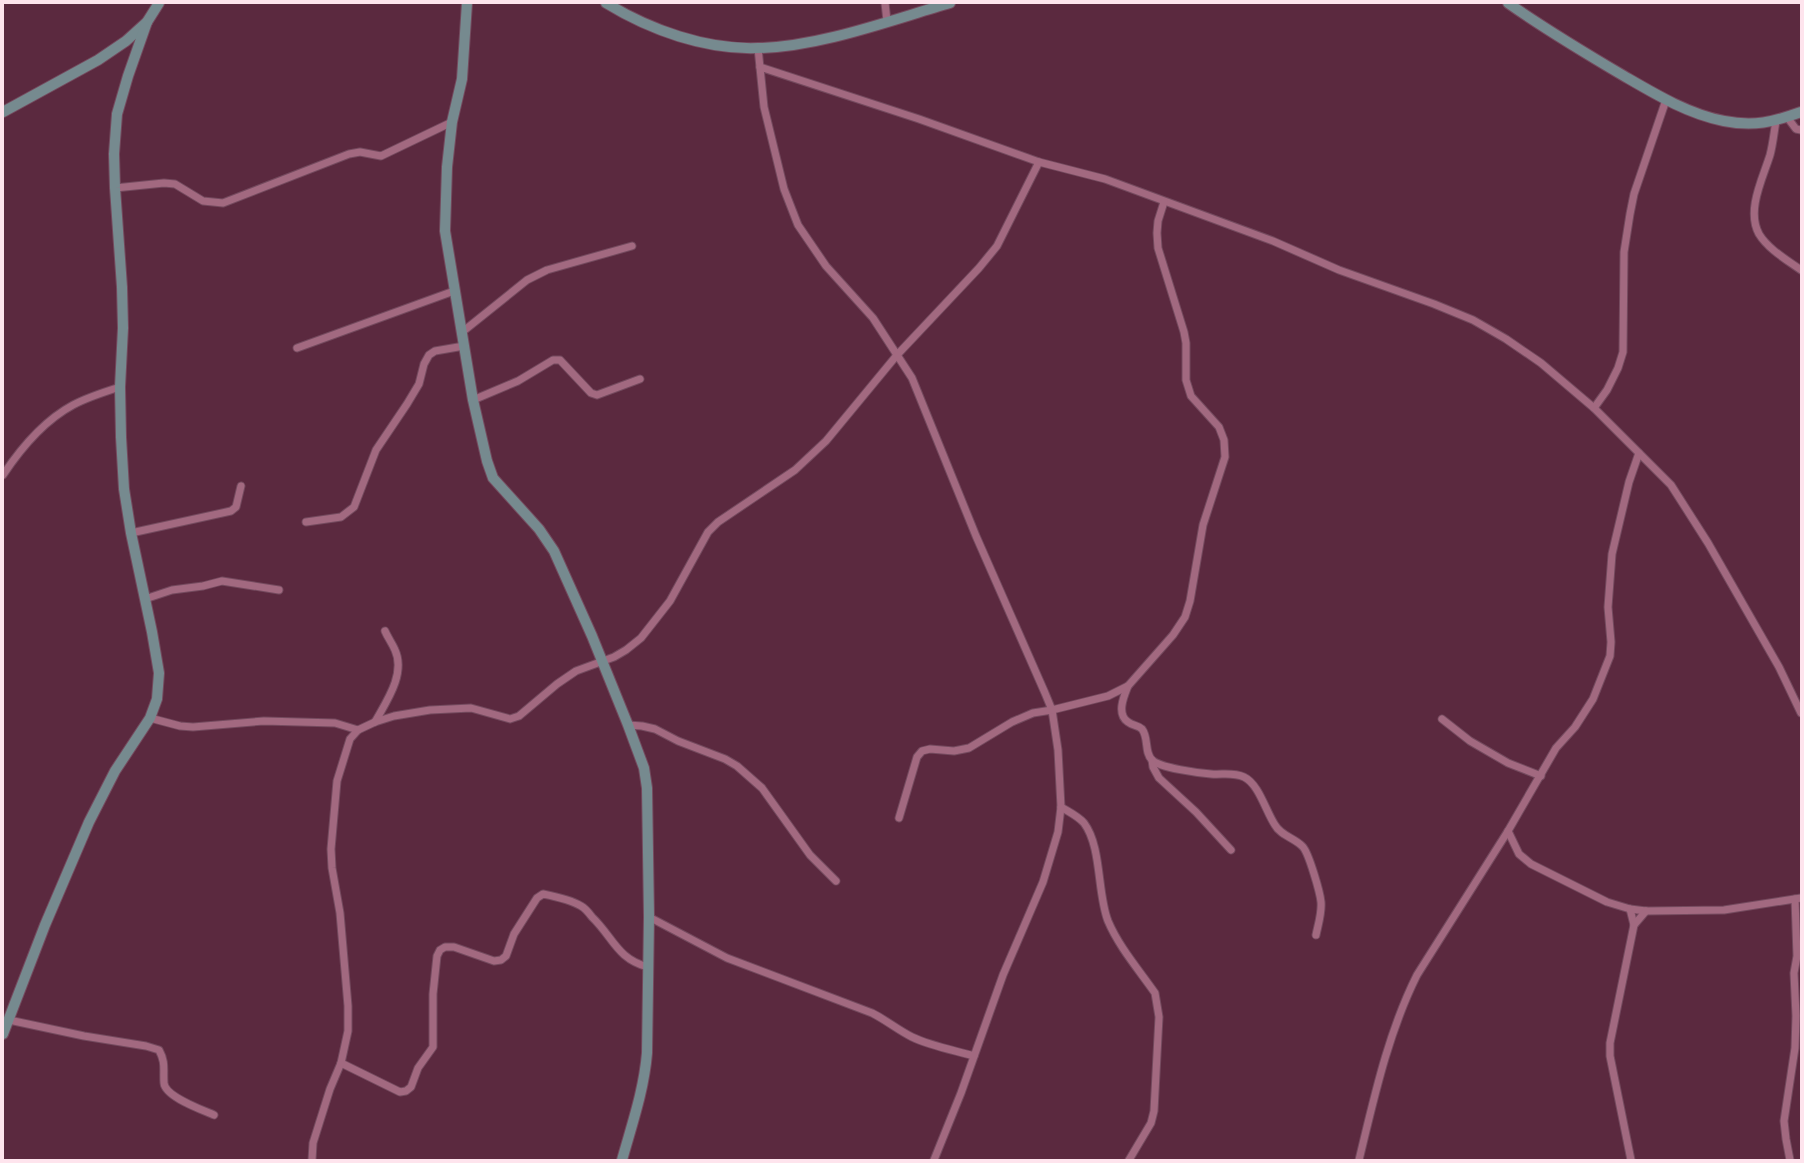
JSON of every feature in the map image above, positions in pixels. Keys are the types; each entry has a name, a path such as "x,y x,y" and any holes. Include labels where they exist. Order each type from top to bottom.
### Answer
{"main road":[{"path":"3,112 98,60 126,41 146,22 159,3"},
{"path":"467,3 462,79 452,122 446,167 445,232 473,400 487,461 493,478 539,529 554,551 628,724 644,768 647,788 650,917 645,1071 639,1102 622,1160"},
{"path":"606,3 626,15 684,38 711,44 758,48 792,45 820,40 950,3"},
{"path":"1508,3 1601,62 1666,100 1696,113 1723,121 1753,124 1776,122 1801,112"},
{"path":"3,1034 45,925 89,822 115,771 150,718 157,699 159,673 131,533 124,489 120,387 123,328 122,287 114,154 117,114 146,22"}],"street":[{"path":"885,3 888,21"},
{"path":"758,48 764,107 784,189 798,225 826,266 873,318 912,378 976,536 1052,710 1058,750 1061,807 1058,832 1044,882 1003,974 974,1056 934,1160"},
{"path":"760,67 919,118 1039,162 1105,179 1273,241 1339,270 1473,320 1506,339 1541,363 1594,408 1671,485 1687,508 1779,667 1801,713"},
{"path":"1594,408 1607,390 1618,368 1622,352 1624,252 1630,214 1634,194 1666,100"},
{"path":"1787,118 1796,129 1801,130"},
{"path":"115,188 164,183 175,184 203,201 223,202 349,154 360,152 381,156 452,122"},
{"path":"1776,122 1771,153 1757,195 1755,211 1756,226 1760,235 1770,247 1801,270"},
{"path":"312,1160 312,1143 330,1089 341,1063 348,1031 348,1006 340,913 332,868 331,849 336,781 350,739 358,730 375,722 394,716 430,710 471,708 510,719 518,716 557,684 576,671 602,662 626,650 641,638 670,601 708,532 718,522 795,470 807,460 826,441 898,355 979,268 997,246 1039,162"},
{"path":"1164,202 1158,221 1158,248 1184,332 1186,343 1186,380 1191,396 1219,427 1224,440 1225,457 1203,525 1190,601 1185,617 1173,635 1128,686 1122,702 1122,713 1128,722 1140,727 1146,735 1148,751 1158,778 1196,812 1231,850"},
{"path":"461,333 507,294 527,280 547,270 632,246"},
{"path":"297,348 454,291"},
{"path":"306,522 341,517 354,507 376,450 419,384 424,364 429,355 435,351 464,346"},
{"path":"473,400 518,381 553,360 560,360 591,393 597,395 640,379"},
{"path":"3,475 28,442 54,417 72,405 92,396 120,387"},
{"path":"1359,1160 1372,1104 1399,1015 1407,995 1421,969 1508,831 1556,748 1575,727 1593,699 1610,656 1611,642 1608,607 1612,554 1628,482 1639,453"},
{"path":"131,533 231,511 236,507 241,486"},
{"path":"145,599 172,590 203,586 222,581 279,590"},
{"path":"375,722 396,679 398,667 395,651 385,631"},
{"path":"899,818 917,757 922,751 930,749 954,751 969,748 1012,722 1033,713 1052,710 1108,696 1128,686"},
{"path":"150,718 180,726 239,724 264,721 335,723 358,730"},
{"path":"1442,719 1470,740 1508,763 1541,776"},
{"path":"628,724 655,729 678,741 725,759 738,766 762,788 810,855 836,881"},
{"path":"1152,760 1159,764 1204,773 1238,774 1246,778 1253,785 1275,826 1280,832 1297,841 1305,848 1321,902 1316,935"},
{"path":"1061,807 1079,818 1085,824 1094,848 1104,910 1119,940 1155,993 1158,1000 1159,1017 1154,1111 1152,1123 1129,1160"},
{"path":"1508,831 1519,854 1531,864 1607,902 1630,909 1646,911 1724,910 1798,898 1797,956 1794,974 1796,1016 1795,1048 1784,1121 1790,1160"},
{"path":"341,1063 400,1092 406,1091 411,1087 418,1068 433,1047 433,994 437,956 440,950 445,947 454,947 494,961 501,960 506,956 514,934 537,898 543,894 581,906 604,928 614,944 623,954 635,964 648,967"},
{"path":"1630,909 1634,925 1610,1043 1610,1056 1632,1160"},
{"path":"1634,925 1646,911"},
{"path":"650,917 727,958 872,1013 911,1036 925,1042 974,1056"},
{"path":"9,1020 84,1036 146,1046 159,1050 164,1060 164,1086 171,1094 214,1115"}]}
